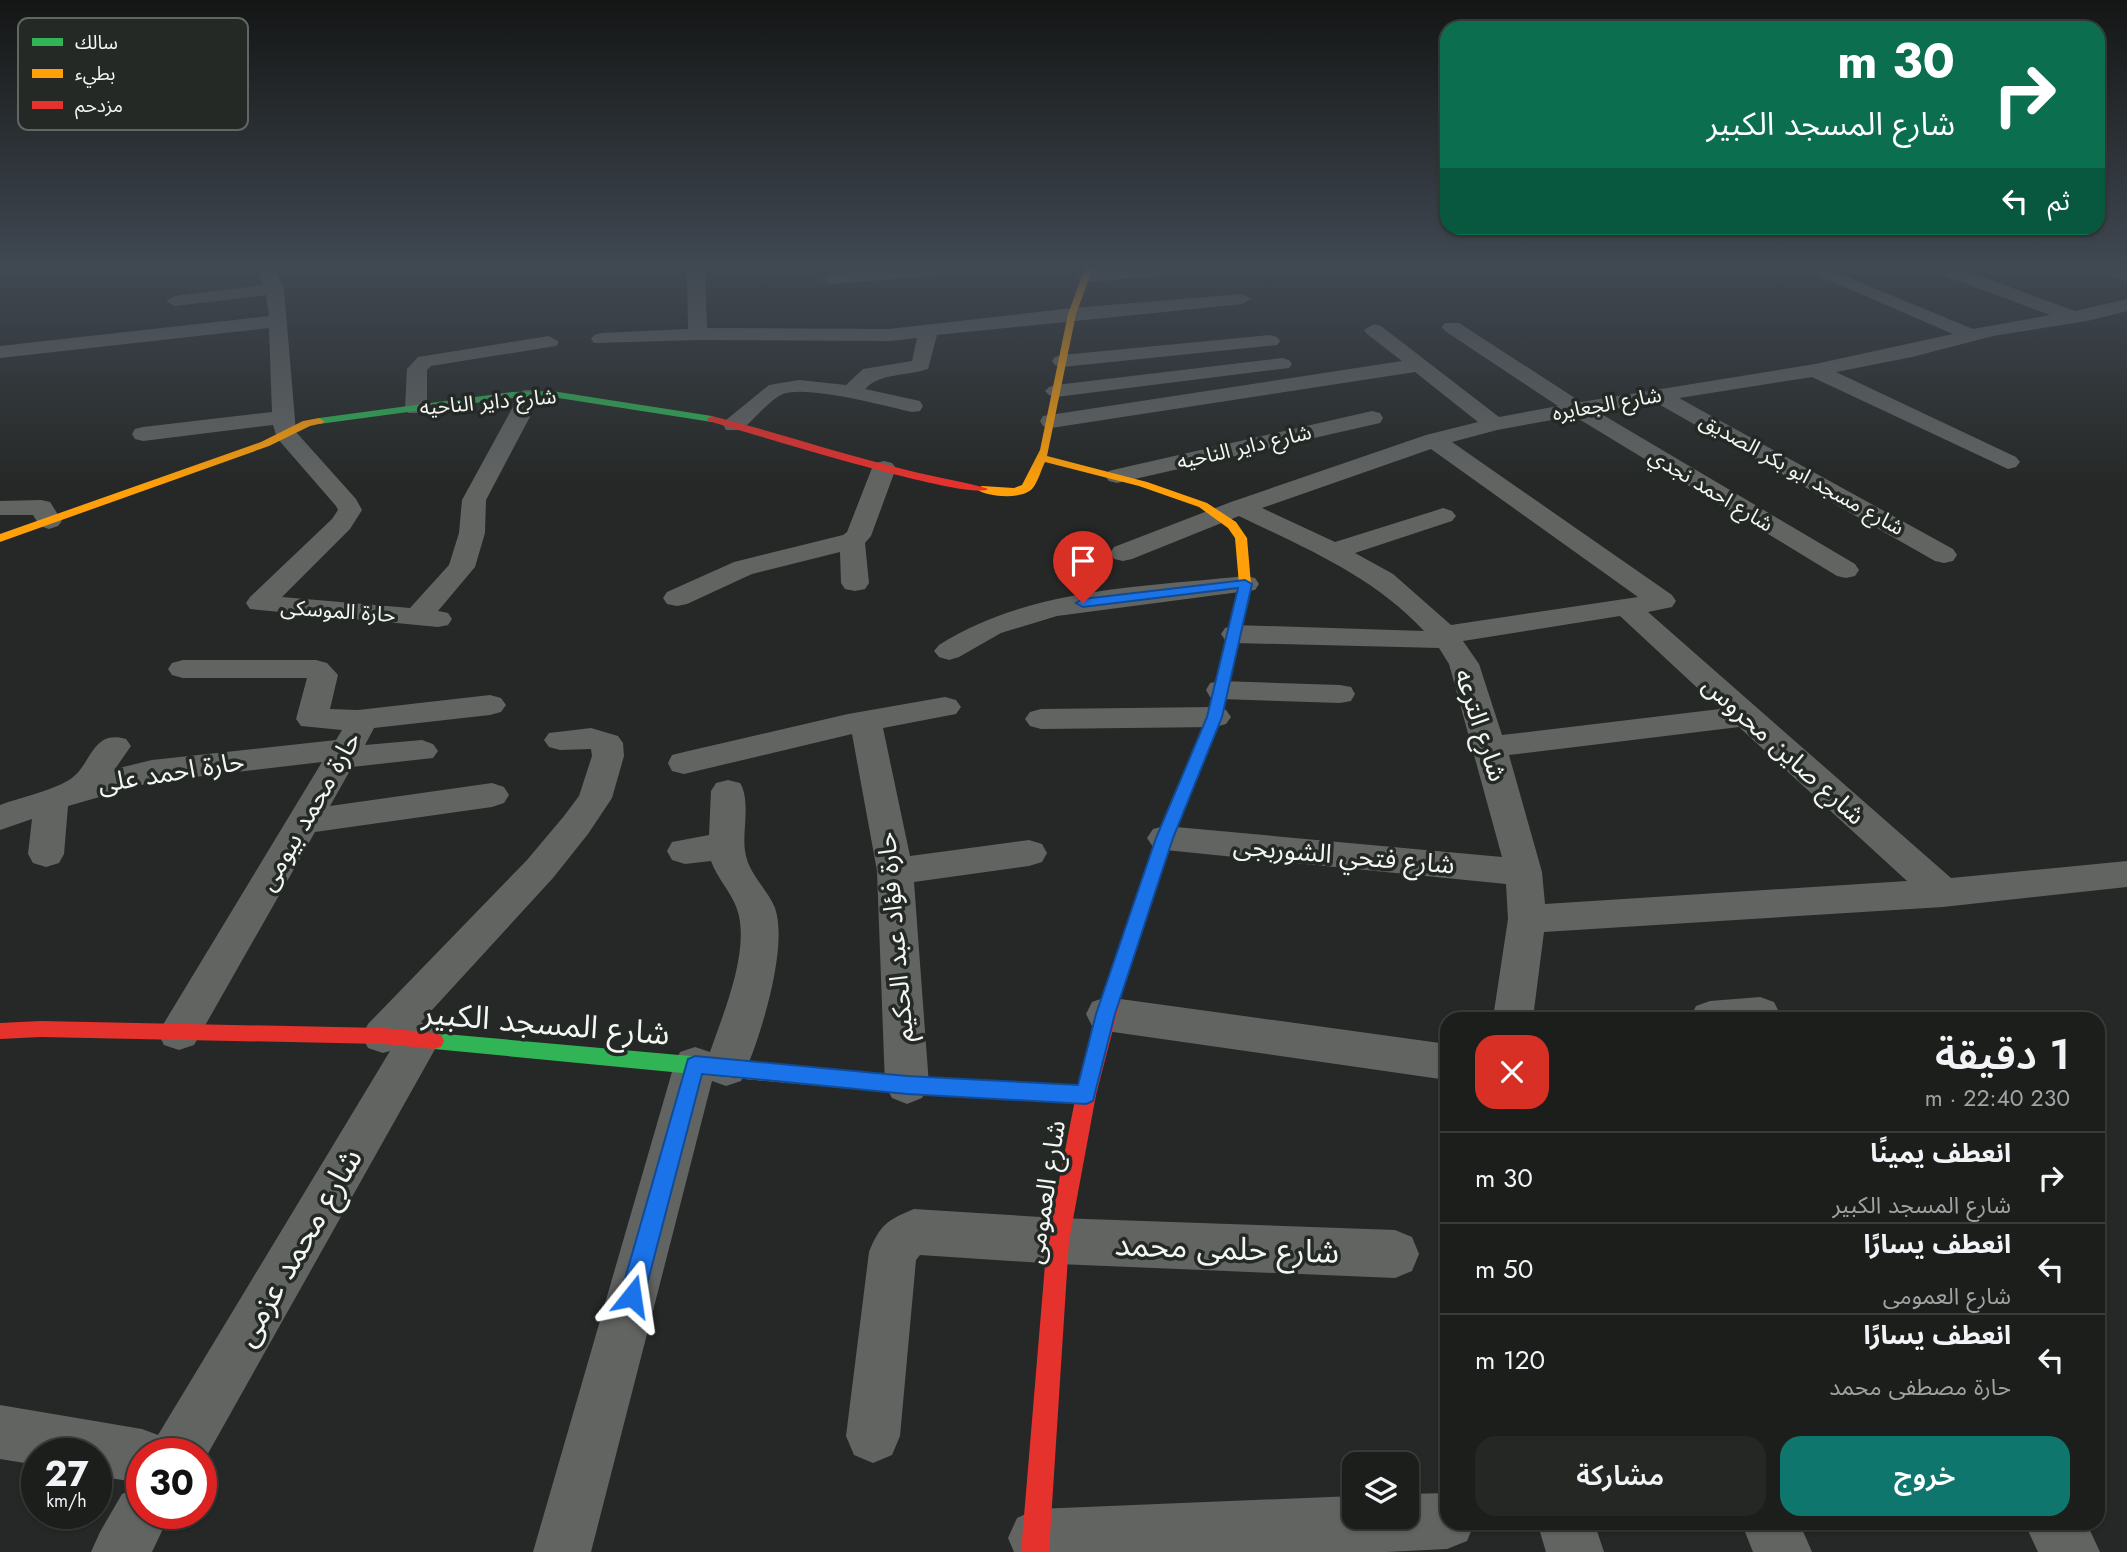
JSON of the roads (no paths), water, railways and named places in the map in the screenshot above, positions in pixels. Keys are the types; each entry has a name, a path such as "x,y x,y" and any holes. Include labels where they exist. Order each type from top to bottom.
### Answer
{"street":[{"path":"0,352 104,340"},
{"path":"143,434 284,425 279,340"},
{"path":"848,392 870,373 921,365 926,340"},
{"path":"1041,458 1051,421 1066,340"},
{"path":"1388,340 1495,424"},
{"name":"شارع احمد نجدي","path":"1472,340 1577,409 1846,570"},
{"name":"شارع الجعايره","path":"1123,553 1169,537 1229,510 1433,440 1495,424 1660,394 1815,370 1951,340"},
{"path":"1062,361 1270,341"},
{"path":"416,408 417,369 425,361 549,342"},
{"path":"1330,358 1399,349"},
{"path":"1056,391 1302,362"},
{"path":"1051,421 1419,365"},
{"path":"1815,370 2008,462"},
{"path":"734,425 776,388 799,386 848,392 912,405"},
{"name":"شارع داير الناحيه","path":"0,538 265,444 284,425 531,394 581,396 691,414 965,488 1009,492 1027,487 1041,458"},
{"name":"حارة الموسكى","path":"284,425 348,504 350,510 341,524 260,603 428,618 462,567 472,533 474,500 531,394"},
{"name":"شارع مسجد ابو بكر الصديق","path":"1660,394 1944,555"},
{"name":"شارع داير الناحيه","path":"1117,477 1372,418"},
{"path":"1235,634 1446,637 1662,601 1433,440"},
{"name":"شارع العمومى","path":"1036,1545 1058,1241 1086,1095 1106,1014 1165,838 1218,704 1245,584 1241,538 1232,525 1229,510 1041,458"},
{"path":"677,598 743,568 852,541 858,536 884,468"},
{"path":"0,508 41,508 50,521"},
{"name":"شارع الترعه","path":"1229,510 1333,551 1383,580 1423,613 1446,637 1464,664 1524,872 1527,919 1514,1012"},
{"path":"1333,551 1443,516"},
{"path":"852,541 855,583"},
{"path":"949,651 987,627 1055,606 1245,584"},
{"name":"شارع صاين محروس","path":"1626,607 1942,893"},
{"name":"حارة محمد بيومى","path":"179,1033 349,742 312,719 323,675 316,669 183,669"},
{"path":"1041,719 1340,694"},
{"path":"349,742 490,705"},
{"path":"684,763 856,723 945,707"},
{"path":"1490,747 1747,716"},
{"name":"حارة فؤاد عبد الحكيم","path":"856,723 867,727 895,871 907,1085"},
{"name":"شارع محمد عزمى","path":"187,1438 401,1037 595,798 608,756 607,743 591,738 560,740"},
{"path":"349,742 422,751"},
{"name":"حارة احمد على","path":"0,818 66,794 152,771 349,742"},
{"path":"46,854 66,794 116,746"},
{"path":"562,1552 710,1067 752,980 760,929 753,900 731,868 727,846 728,791"},
{"path":"303,822 492,795"},
{"name":"شارع فتحي الشوربجى","path":"1165,838 1524,872"},
{"path":"685,851 727,846"},
{"path":"895,871 1029,853"},
{"path":"1527,919 1942,893 2127,874"},
{"path":"1106,1014 1440,1061"},
{"name":"شارع المسجد الكبير","path":"0,1031 41,1029 401,1037 907,1085 1086,1095"},
{"name":"شارع حلمى محمد","path":"873,1436 891,1261 898,1243 914,1232 1058,1241 1395,1254"},
{"path":"0,1432 126,1454"},
{"path":"1036,1545 1440,1521"},
{"path":"120,1552 133,1529"},
{"path":"1567,1530 1575,1552"},
{"path":"1773,1530 1783,1552"},
{"path":"2057,1530 2071,1552"}]}
